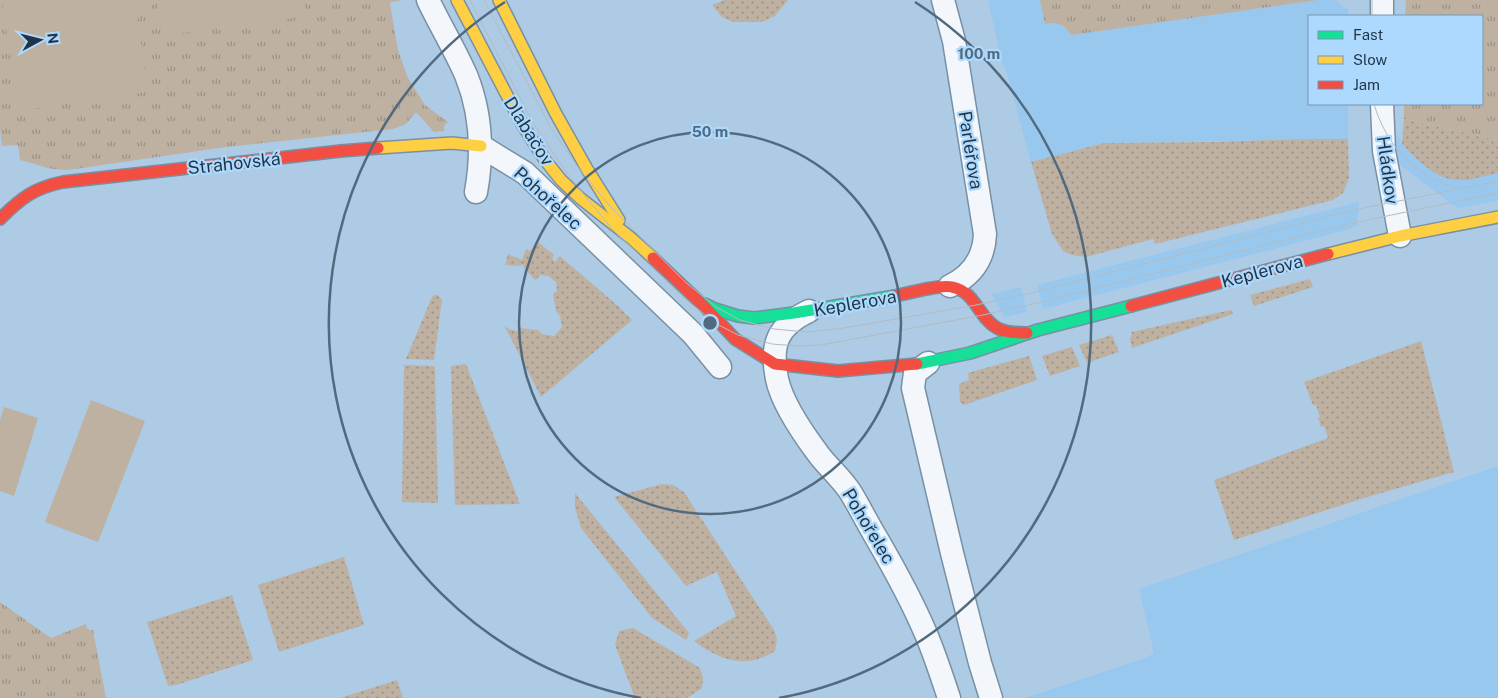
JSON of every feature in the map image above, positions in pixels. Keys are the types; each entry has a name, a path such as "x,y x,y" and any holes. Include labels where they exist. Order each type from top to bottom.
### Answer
{"main road":[{"name":"Dlabačov","path":"457,0 522,124 545,160 570,189 630,238 735,339 775,364"},
{"name":"Dlabačov","path":"499,0 586,169 630,238"},
{"name":"Strahovská","path":"0,218 22,196 42,186 63,182 341,151 452,142 481,146"},
{"name":"Keplerova","path":"775,364 838,371 928,363 970,353 1028,333 1400,236 1498,218"},
{"name":"Keplerova","path":"696,300 715,309 738,316 754,318 950,286 966,291 989,323 997,329 1012,334 1028,333"}],"street":[{"path":"428,0 466,76 474,100 481,146 476,192"},
{"name":"Parléřova","path":"943,0 954,41 985,234 983,249 974,268 963,280 950,286"},
{"path":"1382,0 1382,15"},
{"name":"Hládkov","path":"1382,105 1384,151 1400,236"},
{"name":"Pohořelec","path":"481,146 525,173 693,334 720,366"},
{"name":"Pohořelec","path":"811,310 791,321 779,334 776,344 775,364 780,392 819,455 850,491 906,590 926,634 949,698"},
{"path":"928,363 915,373 913,388 954,562 991,698"}],"shaded area":[{"path":"988,0 1335,0 1348,10 1348,15 1308,15 1308,105 1348,105 1348,139 1104,143 1031,162 1005,67 1003,67"},
{"path":"1390,124 1402,144 1458,180 1498,173 1498,201 1457,208 1403,167 1392,156"},
{"path":"1359,202 1357,226 1347,230 1043,309 1037,285"},
{"path":"1021,287 1027,312 1005,317 991,294"},
{"path":"1498,466 1498,698 1025,698 1145,658 1154,653 1139,589"}],"green space":[{"path":"0,0 403,0 391,2 390,4 398,50 408,78 425,105 448,122 444,126 444,131 434,132 416,112 406,124 393,129 226,147 68,170 52,169 20,160 18,145 2,146 0,129"},
{"path":"2,0 135,0 148,92 18,111"},
{"path":"157,0 304,0 306,16 162,36"},
{"path":"724,0 788,0 775,16 762,22 733,22 722,17 712,5"},
{"path":"1040,0 1318,0 1071,35 1060,25 1053,23 1045,24"},
{"path":"1406,0 1498,0 1498,140 1404,119 1404,105 1483,105 1483,15 1405,15"},
{"path":"1404,119 1498,140 1498,173 1456,180 1433,172 1402,144"},
{"path":"1348,139 1349,178 1343,193 1333,200 1155,244 1153,239 1086,257 1072,255 1063,251 1052,234 1031,162 1104,143"},
{"path":"537,241 554,255 552,259 555,262 560,256 632,320 541,397 504,325 508,329 517,331 520,328 538,330 542,334 554,336 562,327 560,316 556,311 553,294 557,291 556,282 548,276 541,275 535,280 524,268 523,264 520,266 505,265 508,254 522,260 526,249 530,251"},
{"path":"1310,279 1313,287 1254,306 1250,295"},
{"path":"438,295 442,300 434,360 406,359 432,297"},
{"path":"1231,310 1233,314 1132,348 1130,340 1132,332"},
{"path":"1112,335 1119,352 1087,363 1079,345"},
{"path":"1421,341 1454,472 1364,498 1234,540 1214,480 1328,438 1324,426 1321,427 1316,405 1313,405 1304,382"},
{"path":"1072,347 1080,366 1050,376 1042,356"},
{"path":"1029,356 1037,380 964,405 960,402 959,384 969,380 968,373"},
{"path":"466,364 520,504 455,505 451,366"},
{"path":"404,365 435,366 438,503 402,502"},
{"path":"91,400 145,421 98,542 45,522"},
{"path":"4,407 38,418 14,496 0,491 0,420"},
{"path":"662,484 673,485 684,492 774,630 777,639 775,651 754,660 733,660 723,658 694,641 736,616 717,572 686,586 614,497"},
{"path":"575,493 689,633 686,640 652,618 581,528 575,508"},
{"path":"344,557 364,625 279,652 258,585"},
{"path":"232,595 253,660 168,686 147,622"},
{"path":"0,602 51,638 86,624 87,629 93,630 106,698 0,698"},
{"path":"633,628 700,668 703,678 702,688 687,698 635,698 615,645 619,631"},
{"path":"397,680 403,698 340,698"}],"tram line":[{"path":"470,0 533,123 569,176 612,229 685,299 715,323 738,335 772,344 821,345 983,315 1353,223 1498,193"},
{"path":"484,0 551,128 580,170 609,205 684,281 716,307 740,320 774,329 807,332 844,328 976,305 1031,293 1349,211 1498,181"},
{"path":"1372,0 1372,15"},
{"path":"1374,105 1386,133 1404,156 1427,175 1455,188"}],"traffic: fast":[{"path":"705,304 738,316 754,318 895,296"},
{"path":"917,364 970,353 1038,330 1131,306"}],"traffic: slow":[{"path":"457,0 522,124 545,160 561,180 580,198 653,258"},
{"path":"499,0 556,114 619,220"},
{"path":"378,148 452,143 481,146"},
{"path":"1328,254 1400,236 1498,217"}],"traffic: jam":[{"path":"0,219 28,195 44,187 63,182 378,148"},
{"path":"1131,306 1328,254"},
{"path":"653,258 704,306 735,339 775,364 838,371 917,364"},
{"path":"895,296 933,288 952,287 960,290 972,299 985,318 1000,330 1027,333"}]}
